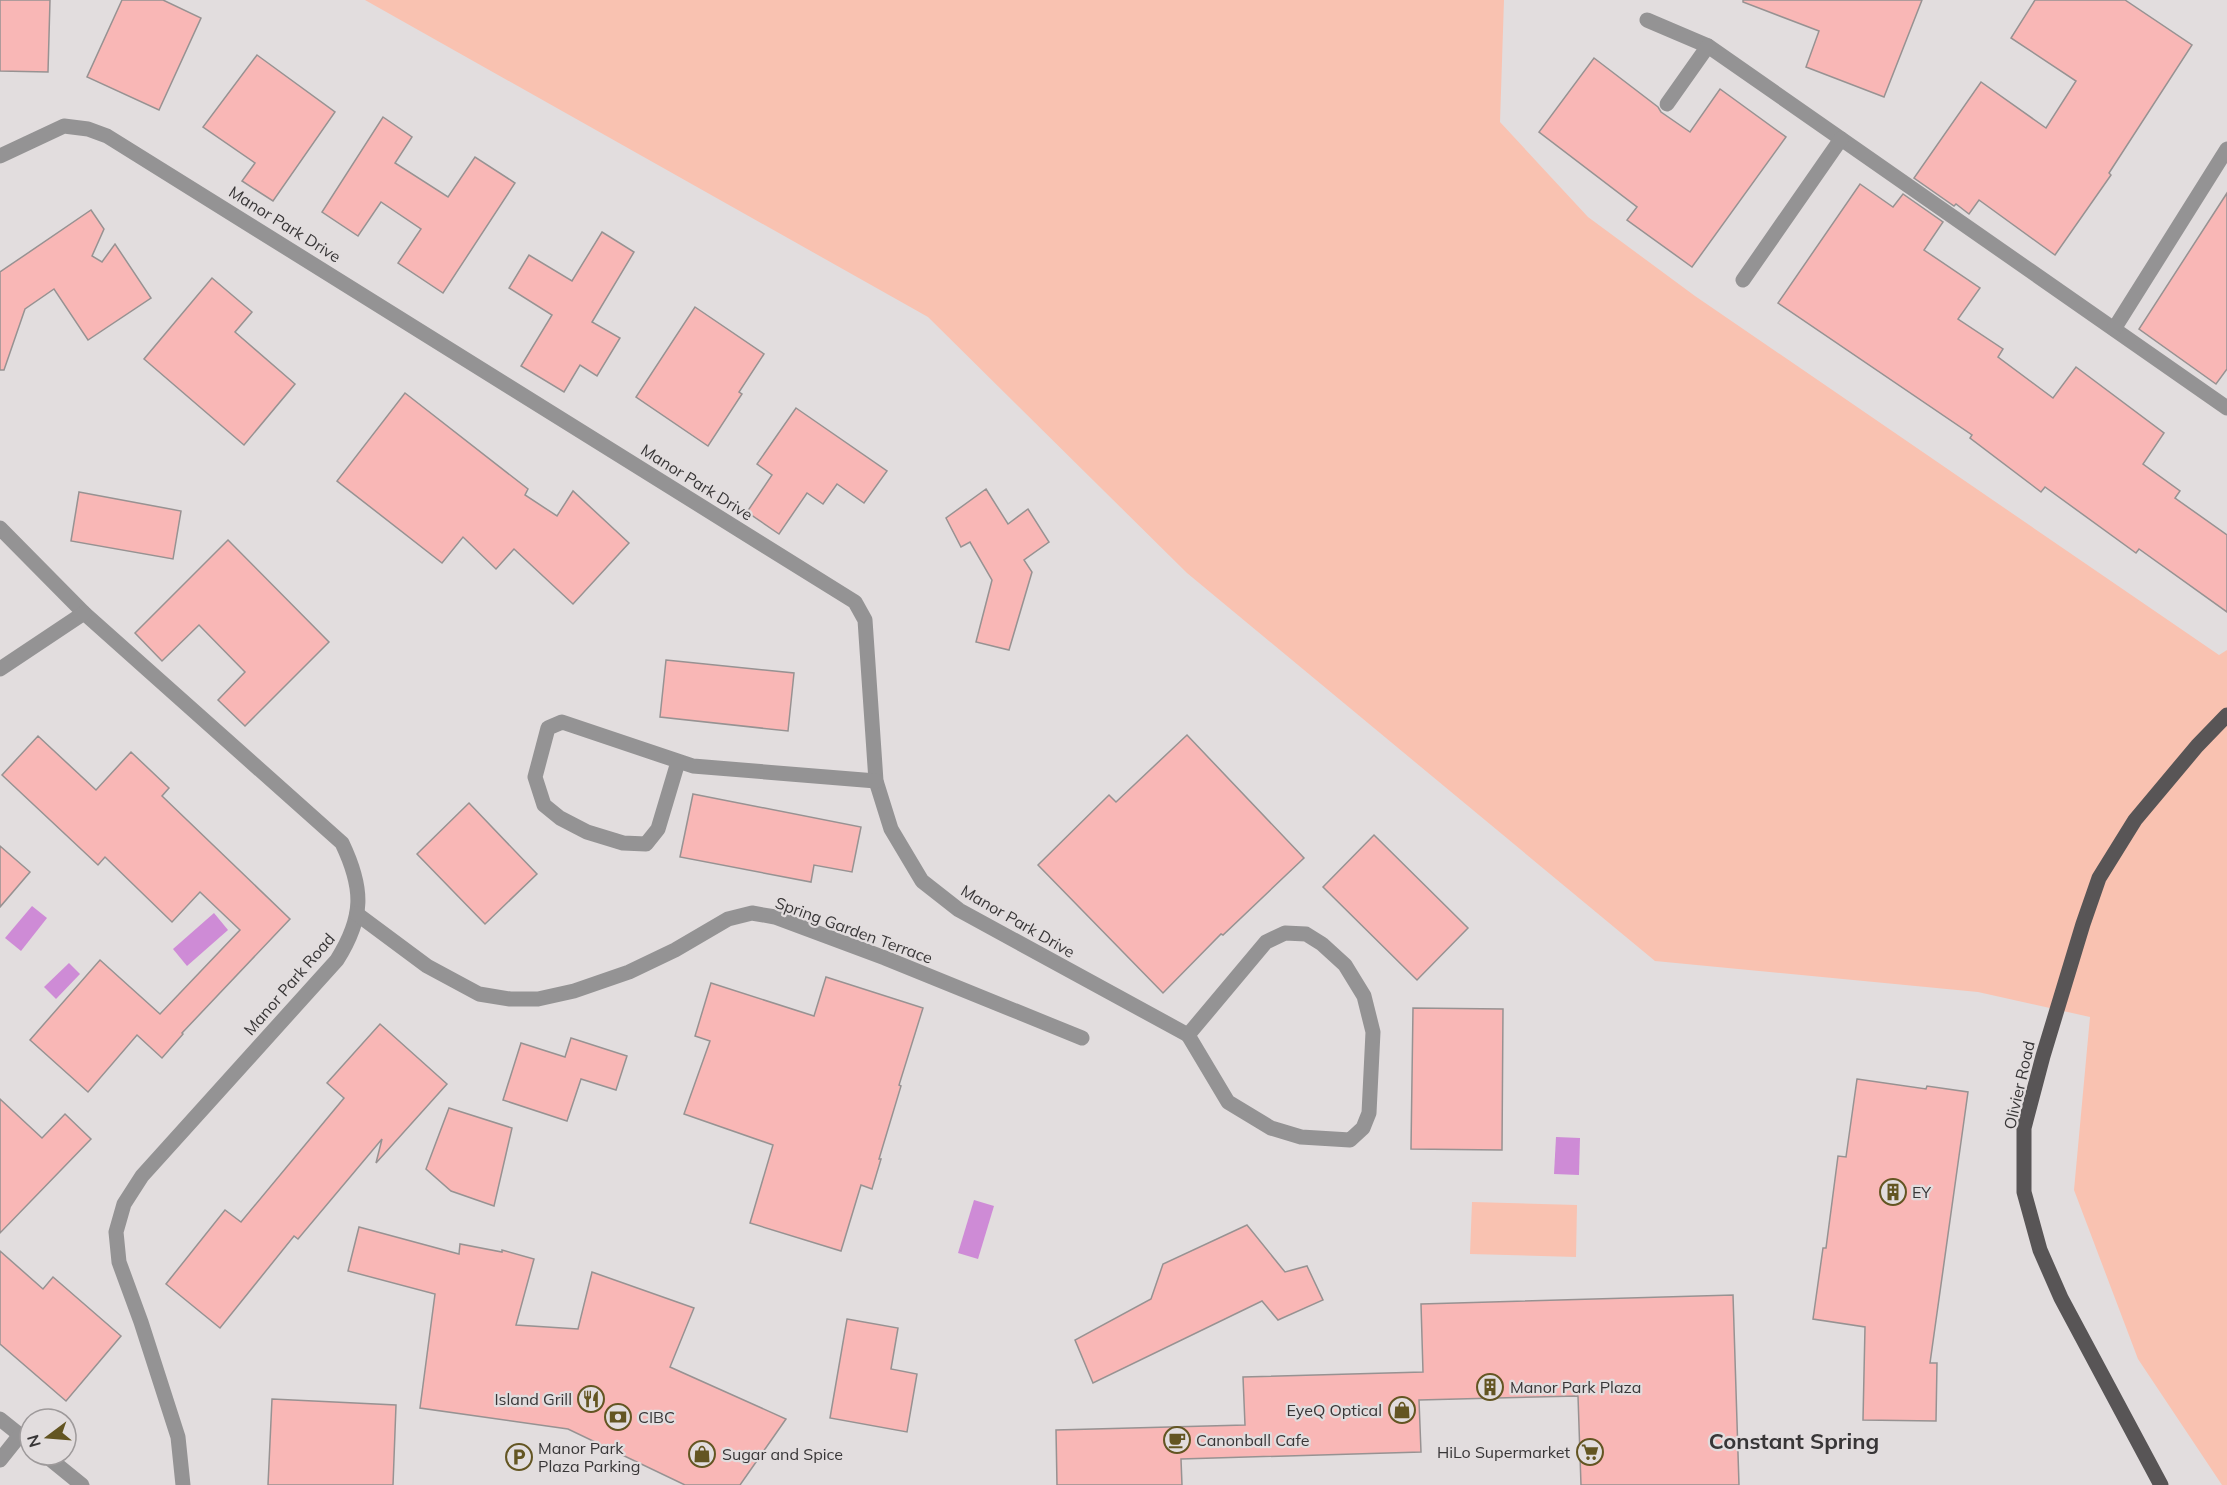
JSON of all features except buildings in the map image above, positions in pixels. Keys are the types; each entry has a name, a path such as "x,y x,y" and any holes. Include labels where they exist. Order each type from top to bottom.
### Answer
{"main road":[{"name":"Olivier Road","path":"2161,1485 2061,1298 2040,1250 2024,1192 2024,1128 2083,924 2100,878 2135,820 2197,746 2227,715"}],"street":[{"path":"1647,20 1708,46 2227,408"},
{"path":"1667,104 1708,46"},
{"name":"Manor Park Drive","path":"0,156 64,126 88,129 107,136 855,602 865,620 876,781 891,829 922,881 959,910 1188,1035"},
{"path":"1743,280 1841,139"},
{"path":"2114,329 2227,148"},
{"name":"Manor Park Road","path":"0,528 84,614 342,843 353,866 358,889 357,914 351,938 337,960 142,1176 124,1204 116,1232 119,1262 178,1437 183,1485"},
{"path":"0,669 84,614"},
{"path":"678,762 658,830 646,844 623,843 587,832 560,818 544,805 535,777 548,728 562,722 693,766 876,781"},
{"name":"Spring Garden Terrace","path":"357,914 427,966 479,994 510,999 538,999 574,991 629,972 675,950 728,919 752,913 775,917 874,954 1082,1038"},
{"path":"1285,933 1305,934 1322,944 1345,965 1364,996 1373,1032 1369,1113 1363,1128 1350,1140 1301,1137 1271,1128 1228,1102 1188,1035 1266,942 1285,933"},
{"path":"0,1419 18,1433"},
{"path":"0,1460 18,1445"},
{"path":"60,1467 82,1485"}],"shaded area":[{"path":"365,0 1504,0 1500,122 1588,217 1695,296 2219,655 2227,650 2227,1485 2222,1485 2138,1359 2074,1190 2090,1017 1978,992 1655,961 1187,573 928,317"},
{"path":"32,906 47,918 21,951 5,938"},
{"path":"214,913 228,930 187,966 173,949"},
{"path":"69,963 80,974 56,999 44,987"},
{"path":"1556,1137 1580,1138 1579,1175 1554,1174"},
{"path":"974,1200 994,1206 978,1259 958,1253"},
{"path":"1472,1202 1577,1205 1576,1257 1470,1254"}],"place":[{"name":"EY","path":"1893,1192"},
{"name":"Manor Park Plaza","path":"1490,1387"},
{"name":"Island Grill","path":"591,1399"},
{"name":"EyeQ Optical","path":"1402,1410"},
{"name":"CIBC","path":"618,1417"},
{"name":"Canonball Cafe","path":"1177,1440"},
{"name":"HiLo Supermarket","path":"1590,1452"},
{"name":"Sugar and Spice","path":"702,1454"},
{"name":"Manor Park Plaza Parking","path":"519,1457"}],"district":[{"name":"Constant Spring","path":"1794,1441"}]}
